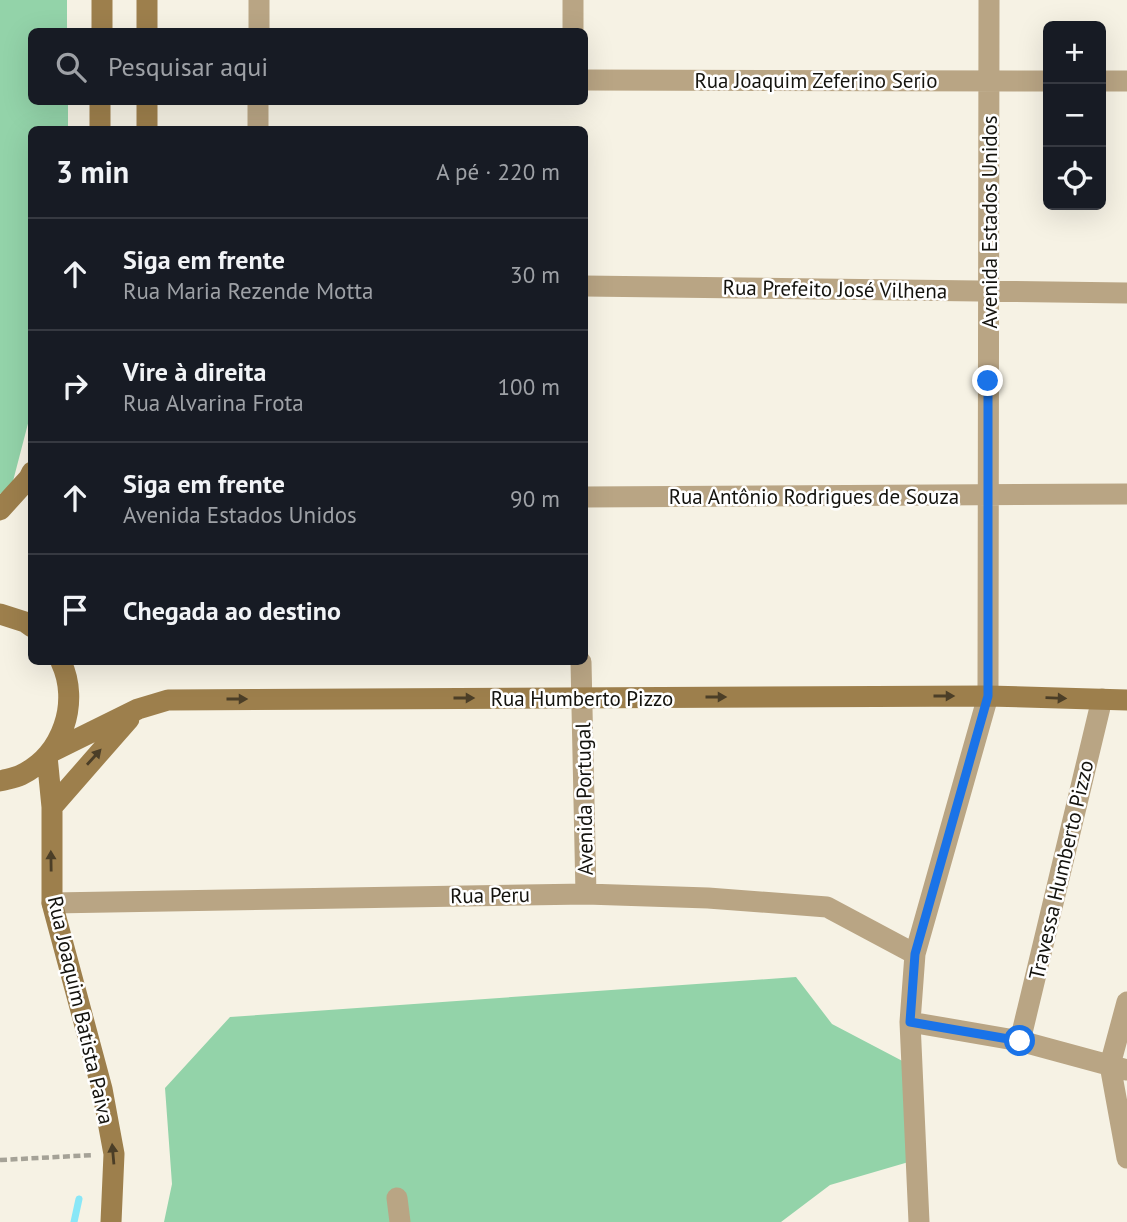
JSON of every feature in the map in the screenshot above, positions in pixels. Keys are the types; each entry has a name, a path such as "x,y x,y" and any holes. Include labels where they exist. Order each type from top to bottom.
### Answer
{"main road":[{"path":"102,0 102,28"},
{"path":"147,0 147,28"},
{"path":"100,105 100,126"},
{"path":"146,126 147,105"},
{"path":"0,510 28,479"},
{"path":"0,614 28,624"},
{"path":"48,754 61,734 68,714 69,692 62,665"},
{"name":"Rua Humberto Pizzo","path":"0,781 22,774 48,754 138,709 169,699 988,696 1127,700"},
{"path":"52,807 138,709"},
{"name":"Rua Joaquim Batista Paiva","path":"48,754 52,807 52,903 102,1089 114,1154 111,1222"}],"street":[{"path":"259,0 259,28"},
{"path":"573,0 573,28"},
{"name":"Avenida Estados Unidos","path":"919,1222 910,1022 915,954 988,696 989,0"},
{"name":"Rua Joaquim Zeferino Serio","path":"588,80 1043,81"},
{"path":"1106,81 1127,81"},
{"path":"258,105 258,126"},
{"name":"Rua Prefeito José Vilhena","path":"588,286 1127,293"},
{"name":"Rua Antônio Rodrigues de Souza","path":"588,497 1127,495"},
{"name":"Avenida Portugal","path":"581,665 586,894"},
{"name":"Travessa Humberto Pizzo","path":"1020,1041 1102,699"},
{"name":"Rua Peru","path":"52,903 586,894 708,898 827,906 915,954"},
{"path":"1127,1002 1118,1068 1127,1158"},
{"path":"910,1022 1020,1041 1118,1068"},
{"path":"397,1198 400,1222"}],"path":[{"path":"0,1160 114,1154"}],"green space":[{"path":"0,0 67,0 67,28 28,28 28,105 68,105 68,126 28,126 28,424 12,485 0,494"},
{"path":"796,977 832,1024 912,1066 912,1161 830,1185 781,1222 164,1222 172,1184 165,1088 230,1017"}],"waterway":[{"path":"74,1222 79,1199"}],"route":[{"path":"988,381 988,696 915,954 910,1022 1020,1041"}]}
